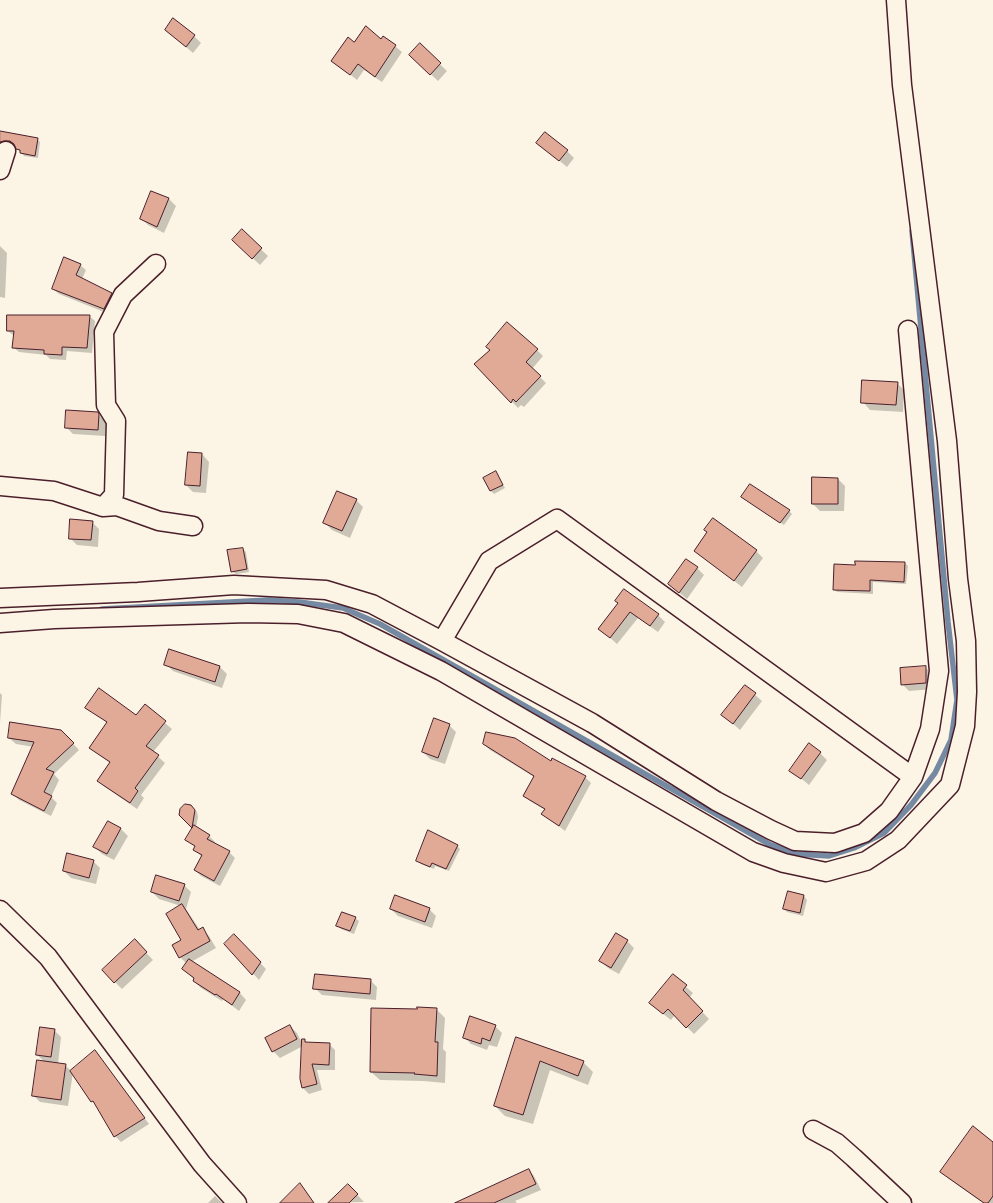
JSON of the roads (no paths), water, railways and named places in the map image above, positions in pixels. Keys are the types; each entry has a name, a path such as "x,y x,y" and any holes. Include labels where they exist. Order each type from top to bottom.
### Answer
{"street":[{"path":"0,622 54,619 298,614 344,623 441,671 753,852 784,863 826,872 866,861 898,840 950,785 965,726 967,692 966,642 958,579 947,441 902,85 896,0"},
{"path":"0,170 6,151"},
{"path":"103,507 114,495 116,421 106,405 104,332 123,295 156,264"},
{"path":"0,598 138,592 234,585 326,590 372,604 442,641 592,723 716,801 795,841 835,843 864,833 889,811 913,777 930,729 939,671 908,330"},
{"path":"0,486 54,492 103,507 117,506 159,521 193,526"},
{"path":"442,641 489,560 557,520 913,777"},
{"path":"0,910 48,957 202,1164 237,1203"},
{"path":"813,1130 837,1144 902,1203"}],"waterway":[{"path":"102,609 268,600 343,608 380,624 769,844 796,854 829,856 854,848 884,833 911,805 935,773 951,740 957,700 948,622 912,231"}]}
